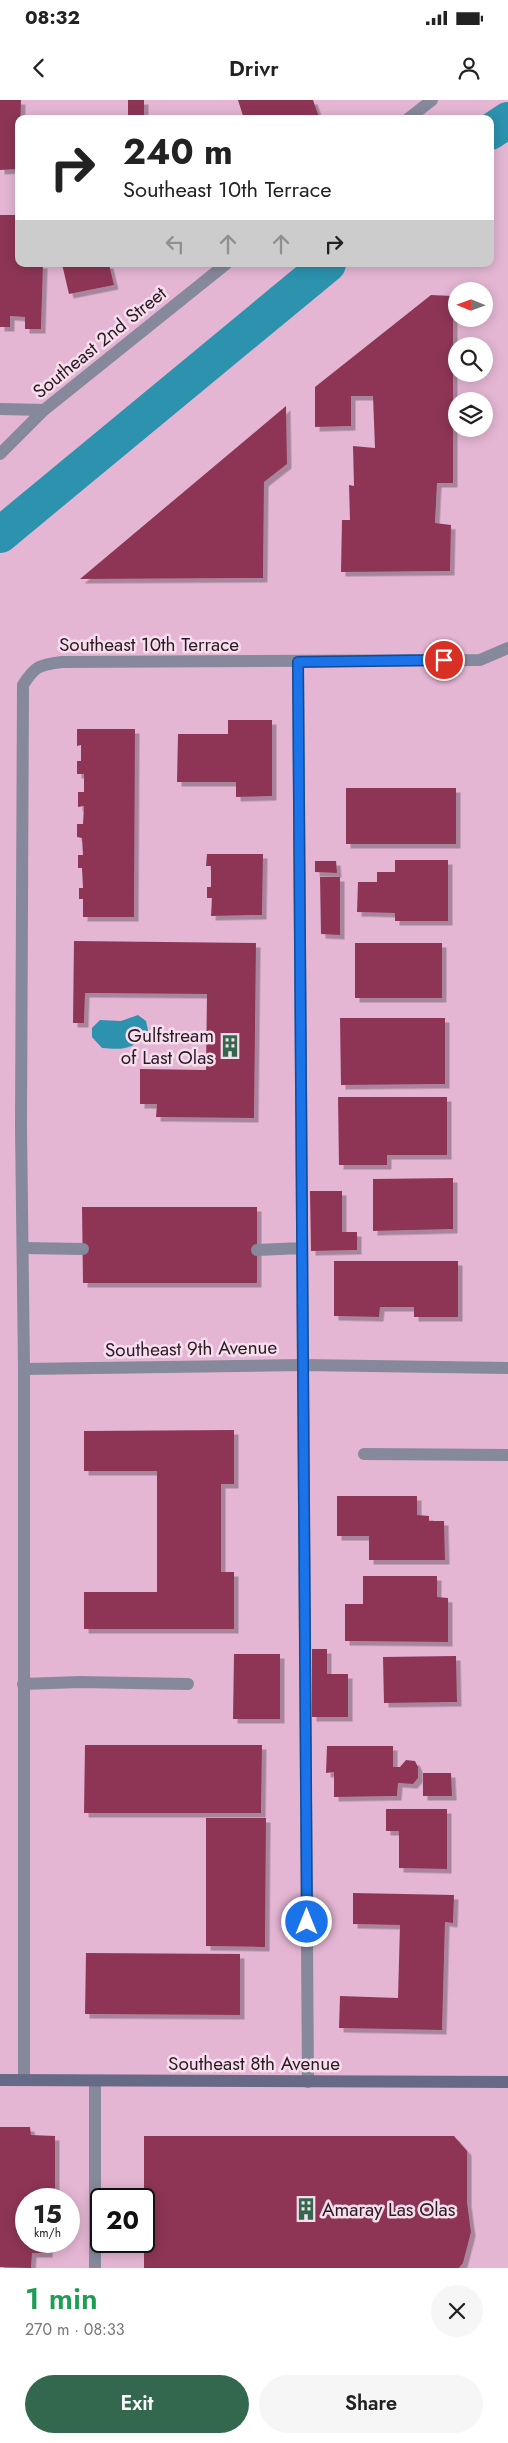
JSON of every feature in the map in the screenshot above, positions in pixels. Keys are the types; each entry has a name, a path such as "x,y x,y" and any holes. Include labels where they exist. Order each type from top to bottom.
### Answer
{"main road":[{"name":"Southeast 8th Avenue","path":"0,2080 95,2082 508,2082"}],"street":[{"path":"413,115 432,100"},
{"name":"Southeast 2nd Street","path":"0,454 44,410 222,267"},
{"path":"0,410 44,410"},
{"name":"Southeast 10th Terrace","path":"24,2080 24,1370 21,1086 22,685 32,671 42,664 62,662 480,660 508,648"},
{"path":"298,662 308,2082"},
{"path":"23,1248 83,1249"},
{"path":"257,1250 302,1248"},
{"name":"Southeast 9th Avenue","path":"24,1370 302,1366 508,1368"},
{"path":"364,1454 508,1455"},
{"path":"23,1684 80,1682 188,1684"},
{"path":"95,2082 95,2268"}],"water":[{"path":"138,1015 146,1021 149,1035 132,1046 116,1049 102,1048 92,1037 92,1028 100,1020 121,1021"}],"building":[{"path":"0,100 21,100 21,115 15,115 15,169 0,170"},
{"path":"128,100 144,100 144,115 128,115"},
{"path":"238,100 313,100 318,115 243,115"},
{"path":"0,215 15,215 15,267 43,267 41,329 25,329 25,317 10,316 10,327 0,327"},
{"path":"63,267 110,267 114,285 69,294"},
{"path":"431,295 448,296 448,328 453,328 453,337 448,337 448,382 453,382 453,392 448,392 448,437 453,437 453,483 437,483 435,523 451,525 450,571 341,572 342,520 350,520 349,485 354,486 353,446 375,448 373,396 351,396 351,426 315,427 315,387"},
{"path":"286,406 287,464 264,482 263,578 80,579"},
{"path":"228,720 272,720 272,796 236,797 236,782 177,782 178,734 228,734"},
{"path":"77,729 135,729 134,917 83,917 83,899 79,899 79,888 83,888 82,868 78,868 78,855 83,855 82,838 77,837 77,824 83,824 84,806 78,807 78,792 84,792 84,774 77,774 77,761 81,761 81,745 77,746"},
{"path":"346,788 456,788 456,844 346,844"},
{"path":"207,854 263,854 262,915 211,916 212,898 207,898 207,887 211,887 211,866 206,866"},
{"path":"395,860 448,860 448,921 395,921 395,913 357,912 358,882 377,882 377,872 395,872"},
{"path":"315,861 336,861 337,873 315,872"},
{"path":"320,877 340,877 340,935 321,934"},
{"name":"Gulfstream of Last Olas","path":"74,941 256,943 254,1118 156,1117 157,1104 140,1104 140,1069 206,1070 207,994 85,993 84,1023 73,1023"},
{"path":"355,943 442,943 442,998 355,998"},
{"path":"340,1018 445,1018 445,1084 341,1085"},
{"path":"338,1097 447,1097 447,1155 387,1155 387,1165 339,1165"},
{"path":"453,1178 453,1229 373,1231 373,1179"},
{"path":"310,1191 342,1191 342,1232 357,1232 357,1250 311,1251"},
{"path":"82,1207 257,1207 257,1283 83,1283"},
{"path":"334,1261 458,1261 458,1317 414,1317 414,1307 380,1307 379,1317 334,1316"},
{"path":"234,1430 234,1484 221,1484 221,1572 234,1572 234,1629 84,1629 84,1592 157,1592 157,1471 84,1471 84,1431"},
{"path":"337,1496 417,1496 417,1515 429,1516 429,1521 444,1521 445,1560 369,1560 369,1536 337,1536"},
{"path":"363,1576 437,1576 437,1597 448,1598 448,1642 345,1641 345,1604 363,1604"},
{"path":"312,1649 327,1649 327,1674 348,1674 348,1717 312,1717"},
{"path":"234,1654 280,1654 280,1719 233,1719"},
{"path":"456,1656 457,1702 384,1703 383,1657"},
{"path":"85,1745 262,1745 261,1813 84,1813"},
{"path":"327,1746 393,1746 393,1767 400,1767 406,1760 415,1761 418,1767 418,1778 413,1784 398,1783 397,1796 334,1797 334,1772 326,1773"},
{"path":"423,1773 451,1773 452,1796 423,1796"},
{"path":"386,1809 447,1809 447,1869 399,1868 399,1831 386,1831"},
{"path":"206,1818 266,1818 265,1947 206,1946"},
{"path":"353,1893 454,1895 453,1923 445,1922 442,2030 339,2028 340,1996 398,1998 400,1925 353,1924"},
{"path":"86,1953 240,1954 240,2015 85,2014"},
{"path":"0,2127 30,2127 31,2135 55,2136 55,2188 15,2188 15,2253 32,2253 31,2268 0,2267"},
{"name":"Amaray Las Olas","path":"144,2136 454,2136 467,2151 467,2202 471,2232 463,2263 459,2268 144,2268 144,2253 155,2253 155,2188 144,2188"}],"waterway":[{"path":"494,129 508,120"},
{"path":"0,535 324,267"}],"place":[{"name":"Gulfstream of Last Olas","path":"230,1046"},
{"name":"Amaray Las Olas","path":"306,2209"}],"route":[{"path":"307,1922 298,662 444,660"}]}
